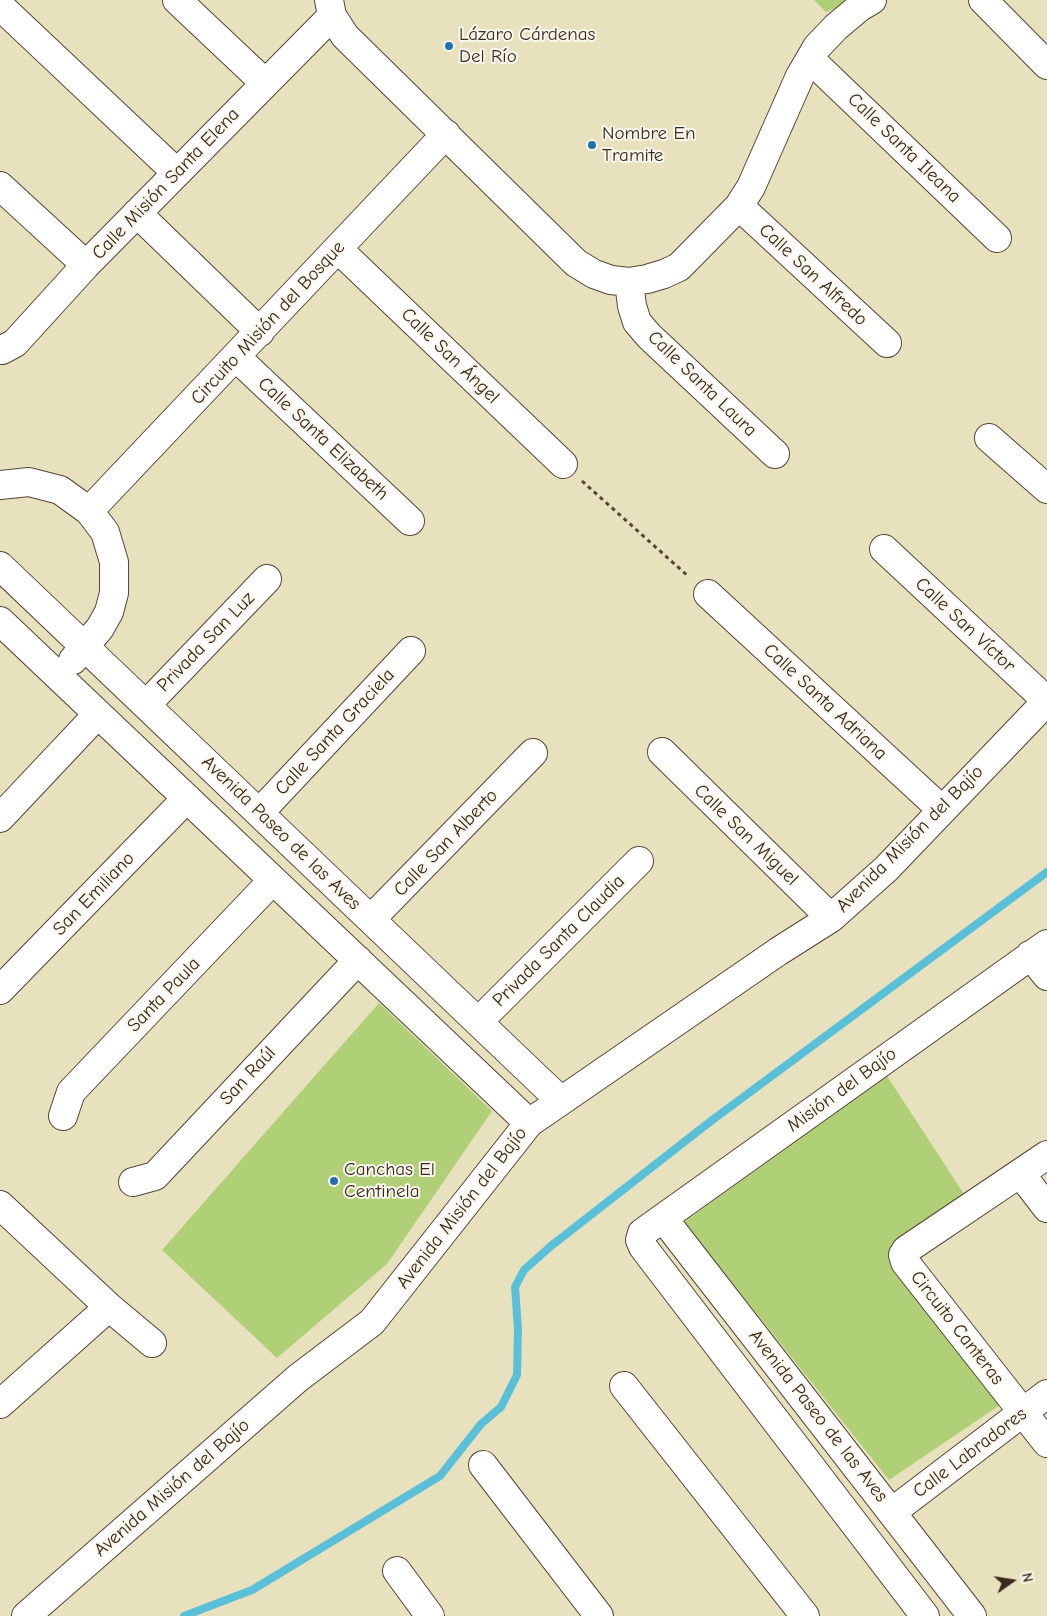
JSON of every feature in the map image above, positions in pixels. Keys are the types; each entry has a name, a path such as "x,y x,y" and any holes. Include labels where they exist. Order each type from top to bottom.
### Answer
{"street":[{"path":"177,0 265,83"},
{"path":"330,8 345,36 576,263 594,274 612,280 629,282 664,274 679,266 739,206 751,187 800,76 817,47 836,27 860,7 872,0"},
{"path":"983,0 1047,65"},
{"path":"0,6 177,173"},
{"name":"Calle Misión Santa Elena","path":"0,349 2,350 15,343 86,266 265,83 330,8"},
{"name":"Calle Santa Ileana","path":"810,59 997,238"},
{"name":"Circuito Misión del Bosque","path":"89,511 446,134"},
{"path":"0,186 86,266"},
{"name":"Calle San Alfredo","path":"739,206 887,344"},
{"path":"137,213 260,332"},
{"name":"Calle San Ángel","path":"338,249 563,464"},
{"name":"Calle Santa Laura","path":"629,282 632,306 637,322 649,336 775,454"},
{"name":"Calle Santa Elizabeth","path":"236,357 410,521"},
{"path":"989,438 1047,489"},
{"path":"0,485 29,482 60,490 89,511 104,532 114,562 114,593 109,612 100,628 85,647 58,675"},
{"name":"Calle San Víctor","path":"884,549 1047,701"},
{"name":"Avenida Paseo de las Aves","path":"0,566 561,1101"},
{"name":"Privada San Luz","path":"146,705 267,579"},
{"name":"Calle Santa Adriana","path":"708,594 942,810"},
{"name":"Avenida Paseo de las Aves","path":"4,633 58,675 529,1123"},
{"name":"Calle Santa Graciela","path":"259,813 412,652"},
{"name":"Avenida Misión del Bajío","path":"26,1616 298,1378 372,1322 529,1123 831,918 886,869 1047,701"},
{"path":"0,818 98,714"},
{"name":"Calle San Miguel","path":"662,752 831,918"},
{"name":"Calle San Alberto","path":"371,919 527,760"},
{"name":"San Emiliano","path":"0,990 187,798"},
{"name":"Privada Santa Claudia","path":"478,1022 640,861"},
{"name":"Santa Paula","path":"63,1116 71,1092 273,880"},
{"path":"1039,949 1047,976"},
{"name":"Misión del Bajío","path":"640,1240 642,1233 1039,949"},
{"name":"San Raúl","path":"133,1182 155,1176 358,960"},
{"name":"Circuito Canteras","path":"1047,1155 906,1250 903,1255 905,1262 1047,1443"},
{"path":"1020,1173 1047,1208"},
{"path":"0,1205 109,1307 152,1343"},
{"name":"Avenida Paseo de las Aves","path":"663,1218 892,1512 970,1616"},
{"name":"Avenida Paseo de las Aves","path":"640,1240 643,1247 916,1613"},
{"path":"0,1404 109,1307"},
{"path":"624,1386 805,1616"},
{"name":"Calle Labradores","path":"892,1512 1047,1394"},
{"path":"483,1465 599,1616"},
{"path":"397,1571 430,1616"},
{"path":"916,1613 947,1584"}],"path":[{"path":"563,464 708,594"}],"green space":[{"path":"814,0 860,0 826,12"},
{"name":"Canchas El Centinela","path":"379,1003 492,1111 387,1264 277,1358 162,1250"},
{"path":"887,1076 964,1194 892,1254 1003,1403 889,1480 684,1222"}],"waterway":[{"path":"184,1616 252,1590 440,1476 481,1424 501,1407 517,1375 518,1329 515,1287 524,1270 551,1246 711,1121 1047,872"}],"place":[{"name":"Lázaro Cárdenas Del Río","path":"449,46"},
{"name":"Nombre En Tramite","path":"592,145"},
{"name":"Canchas El Centinela","path":"334,1181"}]}
